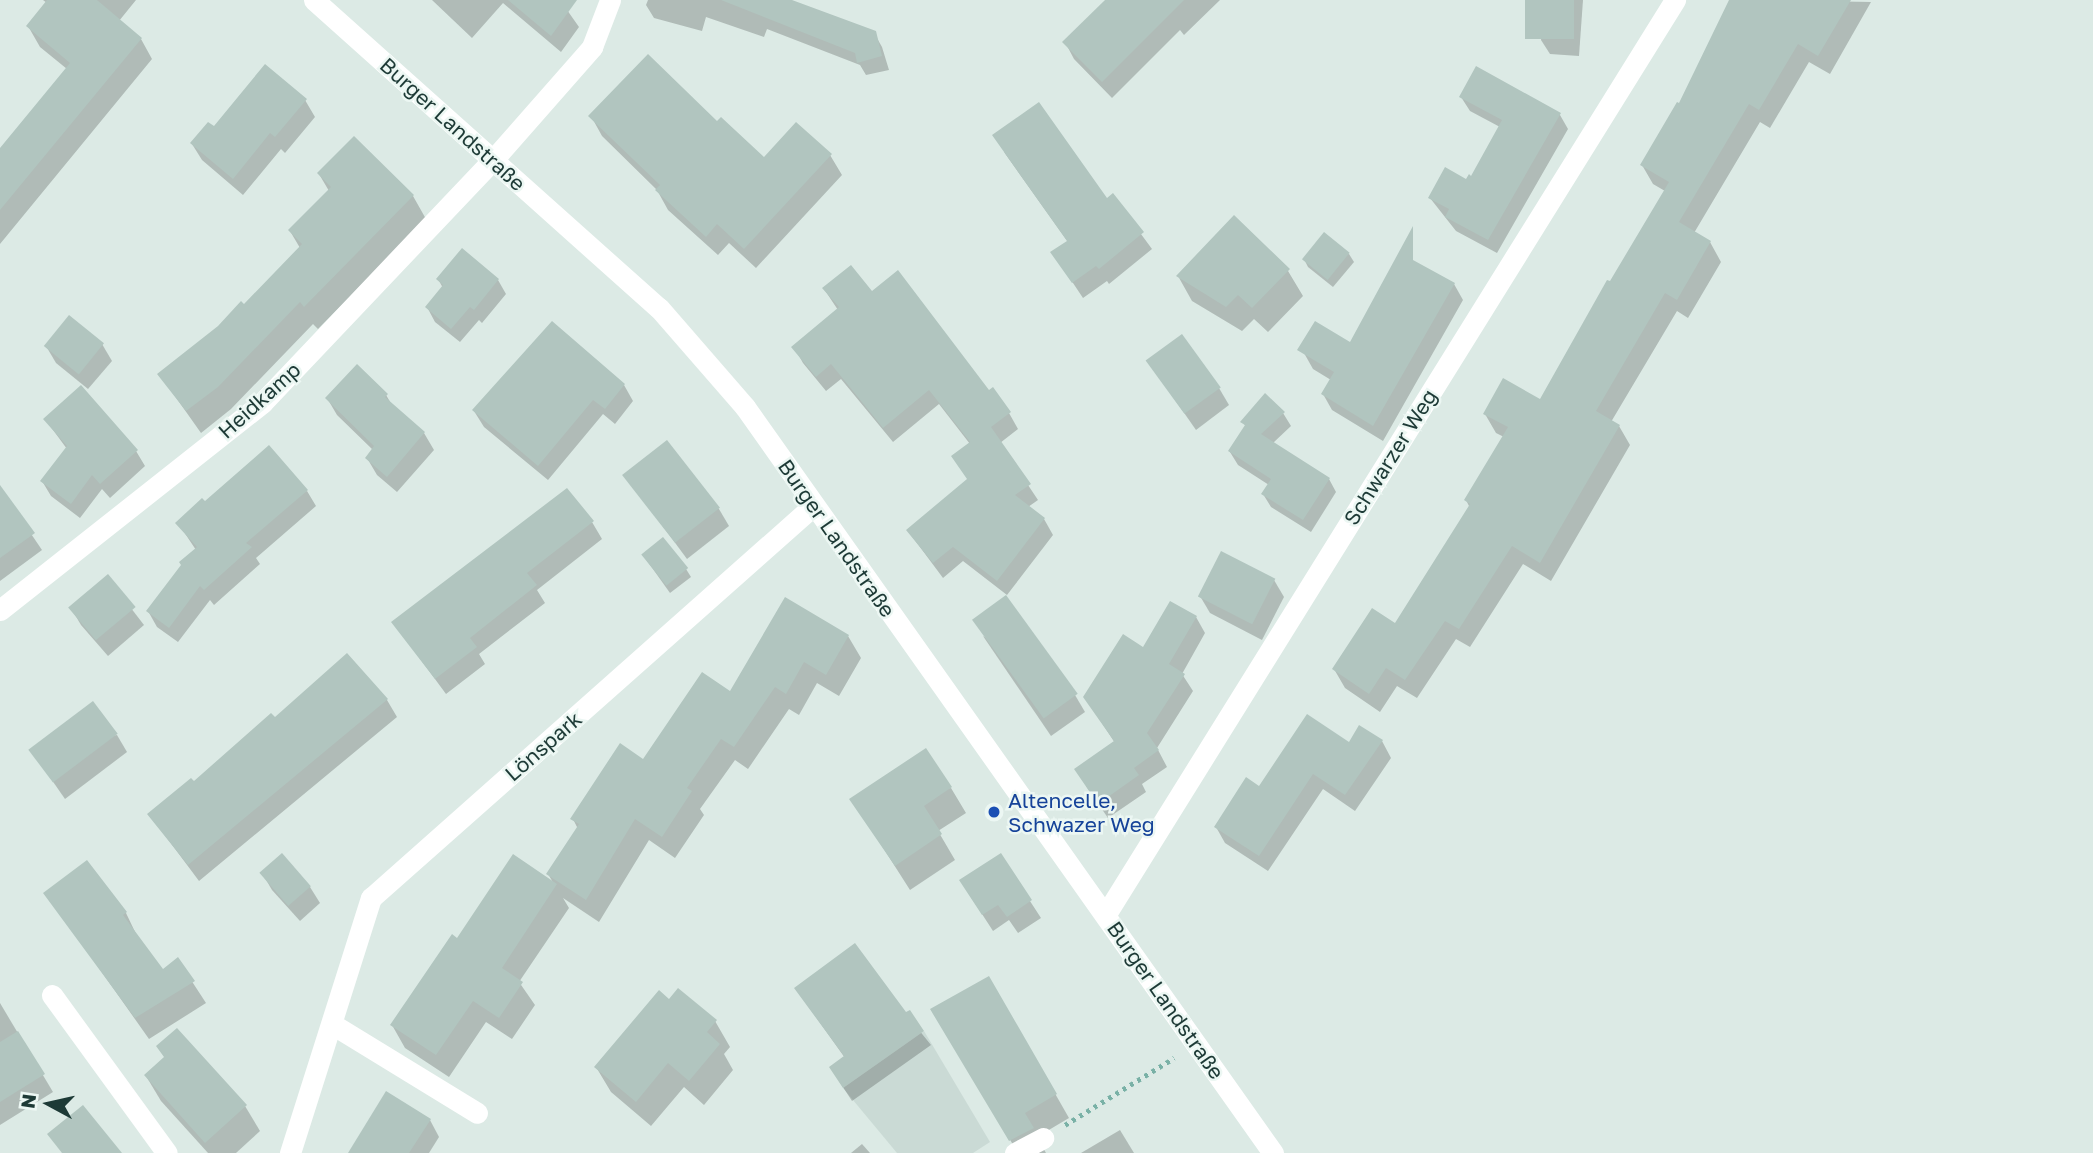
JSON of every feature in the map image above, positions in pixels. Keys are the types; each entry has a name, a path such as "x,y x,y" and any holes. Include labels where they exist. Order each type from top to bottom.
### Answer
{"street":[{"name":"Burger Landstraße","path":"314,0 659,308 745,407 1273,1153"},
{"name":"Heidkamp","path":"0,610 262,403 492,161 592,47 610,0"},
{"name":"Schwarzer Weg","path":"1106,914 1675,0"},
{"name":"Lönspark","path":"290,1153 371,898 813,506"},
{"path":"52,995 167,1153"},
{"path":"332,1024 477,1113"},
{"path":"1015,1153 1044,1138"}],"path":[{"path":"1044,1138 1178,1055"}],"shaded area":[{"path":"924,1031 990,1142 973,1153 897,1153 843,1088"}],"building":[{"path":"47,0 97,0 142,38 0,210 0,148 70,63 26,26"},
{"path":"508,0 577,0 551,36"},
{"path":"721,0 792,0 876,31 882,56 857,63 855,53"},
{"path":"1105,0 1184,0 1102,82 1062,42"},
{"path":"1525,0 1574,0 1574,39 1525,39"},
{"path":"1729,0 1851,0 1818,56 1798,44 1759,110 1749,104 1679,222 1711,241 1677,300 1665,293 1596,411 1620,425 1540,563 1512,546 1459,629 1445,621 1405,680 1386,668 1369,694 1332,669 1372,608 1395,623 1470,504 1464,500 1508,427 1483,414 1503,378 1540,399 1607,280 1610,281 1669,182 1640,165 1677,102 1679,103"},
{"path":"648,54 717,121 721,117 764,157 796,122 832,154 744,249 717,224 706,237 655,190 660,185 588,116"},
{"path":"265,64 307,99 275,137 270,133 233,179 190,143 208,122 214,126"},
{"path":"1476,66 1561,113 1488,240 1445,217 1449,209 1428,198 1445,167 1466,179 1469,174 1471,176 1502,120 1459,97"},
{"path":"1039,102 1107,198 1113,193 1144,232 1099,269 1096,266 1072,283 1050,252 1067,241 992,135"},
{"path":"354,136 414,195 304,307 300,302 218,387 186,411 157,374 218,326 241,301 244,304 302,244 288,230 331,187 317,173"},
{"path":"1234,215 1290,269 1252,308 1238,295 1226,307 1176,276"},
{"path":"1413,226 1413,260 1455,283 1373,426 1321,394 1334,372 1297,350 1315,321 1350,342"},
{"path":"1324,232 1350,253 1328,280 1302,259"},
{"path":"462,248 499,279 474,310 470,307 451,329 425,307 443,285 436,279"},
{"path":"851,265 872,291 898,270 989,390 993,387 1011,412 991,427 1031,484 1015,495 1045,518 997,581 953,547 933,563 906,530 967,479 951,456 970,442 929,390 883,428 831,364 816,377 791,347 839,307 822,288"},
{"path":"69,315 104,343 79,374 44,346"},
{"path":"552,321 625,384 605,409 593,400 538,466 472,410"},
{"path":"1182,334 1221,387 1184,414 1146,360"},
{"path":"357,364 388,394 385,397 425,432 387,477 365,458 374,446 325,398"},
{"path":"81,385 138,450 100,484 92,475 71,504 40,481 67,446 43,419"},
{"path":"1265,393 1285,412 1261,434 1330,478 1303,520 1261,494 1271,479 1228,451 1245,425 1240,422"},
{"path":"667,440 720,508 675,543 622,475"},
{"path":"269,445 308,490 246,543 252,547 204,590 200,586 169,628 146,611 181,565 179,562 197,547 175,523 202,498 205,501"},
{"path":"0,485 35,533 0,558"},
{"path":"567,488 594,521 527,573 537,585 470,638 477,647 435,679 391,622"},
{"path":"663,537 688,568 666,586 641,555"},
{"path":"1221,551 1275,579 1252,624 1198,596"},
{"path":"108,574 136,607 96,640 68,607"},
{"path":"1006,595 1078,694 1044,718 972,620"},
{"path":"785,597 849,635 826,675 804,662 786,694 775,687 734,747 721,739 687,788 692,791 662,837 635,819 586,900 546,874 579,824 570,819 620,743 643,759 702,672 730,691"},
{"path":"1170,601 1197,616 1169,664 1185,674 1147,733 1159,750 1134,768 1139,775 1098,804 1074,769 1114,741 1083,697 1123,634 1143,647"},
{"path":"347,653 388,699 188,865 147,814 191,778 194,781 271,713 275,717"},
{"path":"93,701 118,734 53,782 28,750"},
{"path":"1307,714 1349,742 1359,725 1383,740 1345,795 1313,774 1259,856 1214,827 1246,777 1259,786"},
{"path":"926,748 952,787 924,806 942,834 895,866 849,799"},
{"path":"282,853 311,886 288,906 259,873"},
{"path":"1001,853 1032,900 1007,917 998,905 982,915 959,880"},
{"path":"513,854 557,884 502,968 523,982 499,1018 473,1001 436,1055 390,1025 452,934 457,938"},
{"path":"87,860 127,912 123,915 163,969 178,957 195,981 135,1018 43,893"},
{"path":"855,943 906,1012 910,1010 924,1031 843,1088 829,1067 844,1056 794,988"},
{"path":"989,976 1057,1094 1025,1113 1034,1128 1009,1141 930,1009"},
{"path":"678,988 717,1020 707,1032 720,1044 689,1081 668,1063 636,1102 594,1067 659,990 669,999"},
{"path":"177,1028 247,1105 205,1143 144,1075 164,1057 156,1046"},
{"path":"18,1031 45,1074 0,1102 0,1042"},
{"path":"386,1091 431,1119 409,1153 348,1153"},
{"path":"83,1105 122,1153 62,1153 47,1134"}],"place":[{"name":"Altencelle, Schwazer Weg","path":"994,812"}]}
